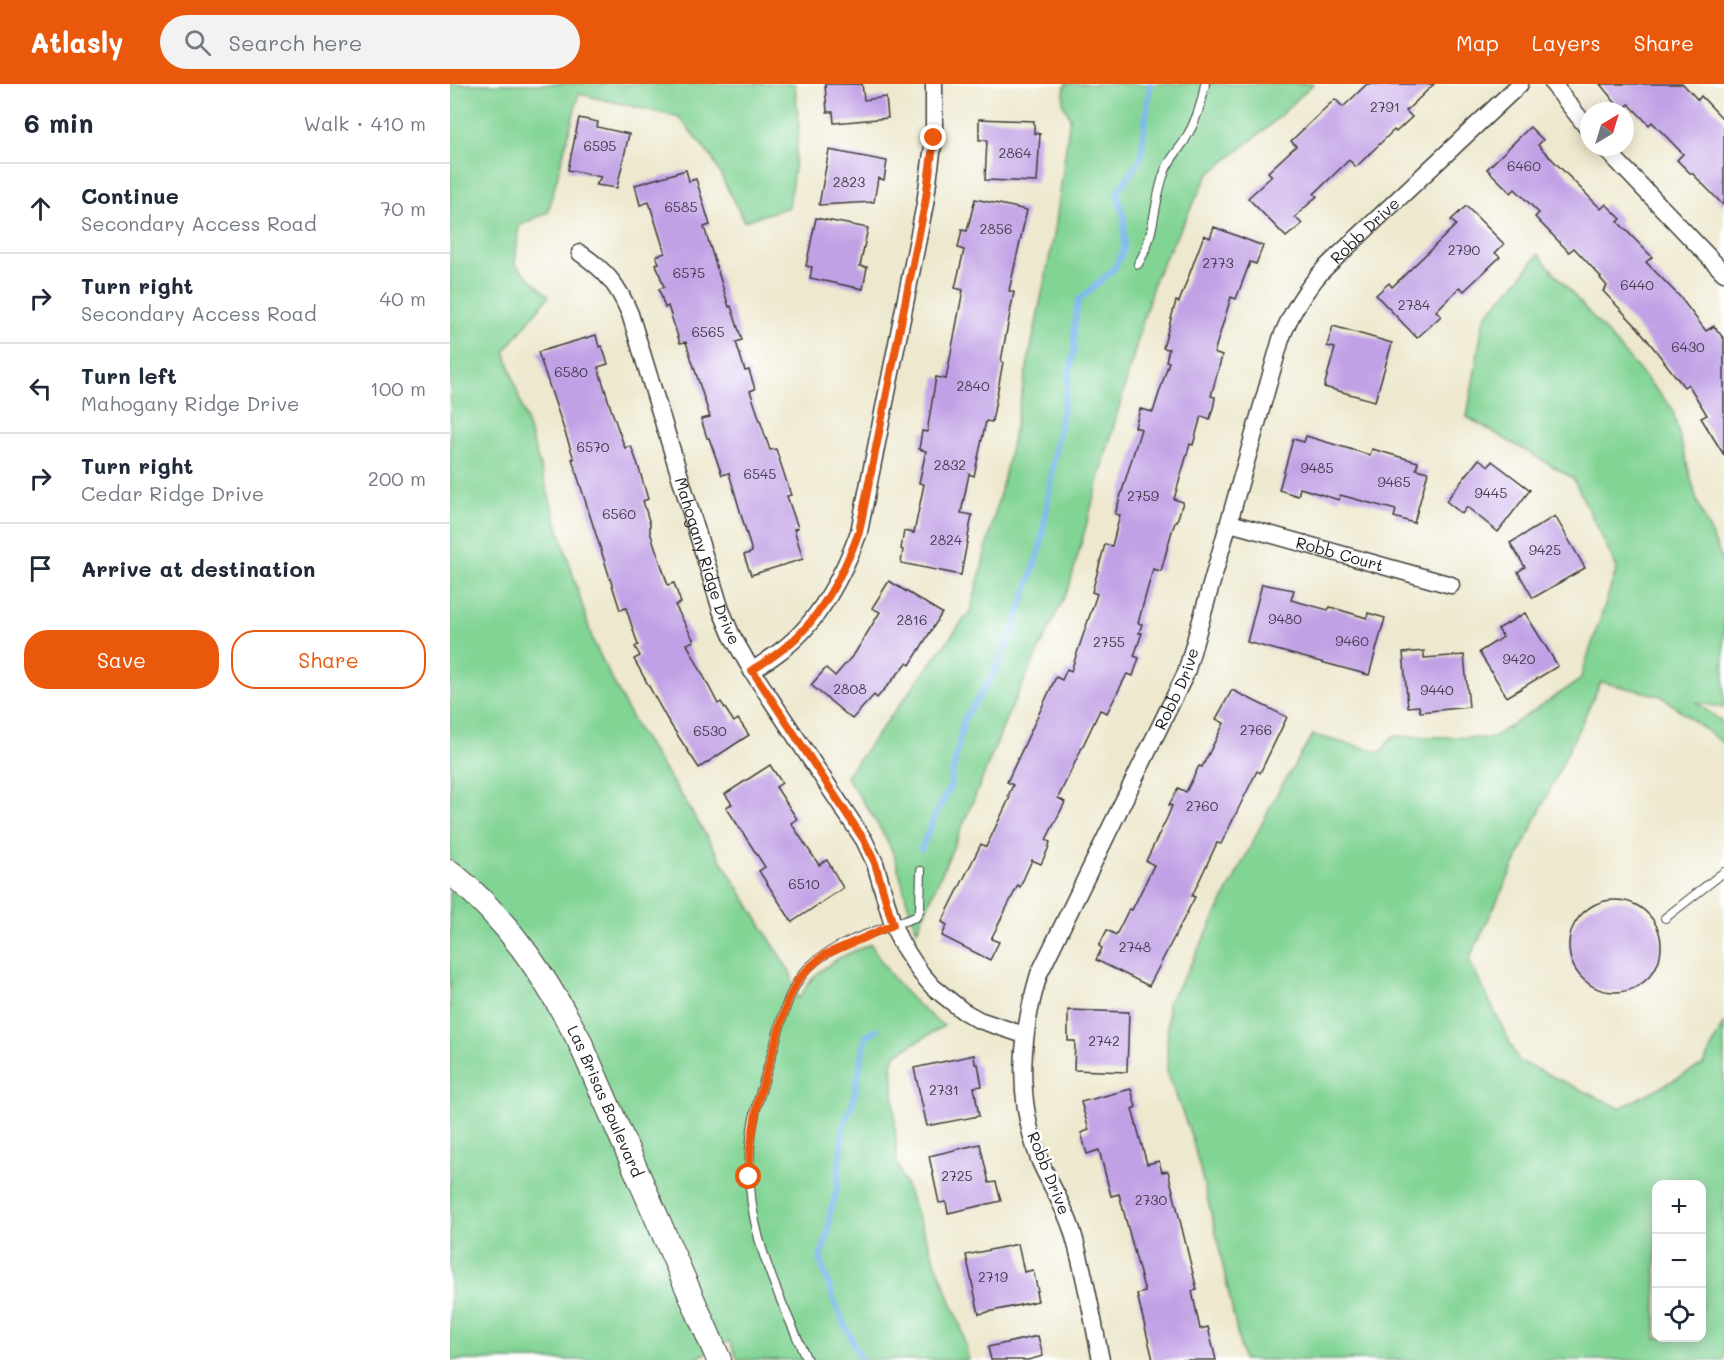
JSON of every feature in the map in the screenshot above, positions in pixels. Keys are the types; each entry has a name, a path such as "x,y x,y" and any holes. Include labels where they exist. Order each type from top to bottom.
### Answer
{"street":[{"path":"752,670 784,648 802,631 839,579 859,532 925,204 934,138 934,84"},
{"name":"Robb Drive","path":"1101,1360 1071,1228 1048,1180 1032,1138 1024,1087 1024,1035 1032,997 1051,948 1186,673 1288,320 1308,287 1324,269 1520,84"},
{"path":"1553,84 1580,118"},
{"path":"1613,156 1724,273"},
{"name":"Mahogany Ridge Drive","path":"580,254 610,276 630,314 731,633 752,670 864,840 875,863 893,925 901,943 920,972 947,999 979,1020 1024,1035"},
{"name":"Robb Court","path":"1230,523 1450,585"},
{"name":"Las Brisas Boulevard","path":"450,872 496,915 526,951 552,990 579,1040 719,1360"}],"lane":[{"path":"1138,264 1150,238 1166,168 1197,117 1205,84"},
{"path":"807,1360 770,1276 754,1227 749,1177 752,1127 788,1000 798,980 824,955 915,917 920,909 921,872"},
{"path":"1665,918 1724,872"}],"green space":[{"path":"450,84 795,84 799,129 789,207 744,221 712,158 679,117 579,94 548,212 519,226 515,264 549,296 505,351 593,641 636,727 683,798 790,972 798,999 821,970 845,955 871,944 903,990 944,1026 896,1054 892,1063 897,1163 961,1327 969,1360 738,1360 729,1341 693,1360 450,1360"},
{"path":"1065,84 1313,84 1268,127 1208,175 1155,278 1069,587 1008,715 917,930 892,851 846,776 971,610 1008,461 1055,230 1070,117 1063,104"},
{"path":"1538,254 1672,408 1697,501 1724,560 1724,708 1696,702 1724,723 1724,744 1661,696 1601,682 1469,960 1519,1061 1620,1108 1703,1065 1724,1022 1724,1360 1243,1360 1215,1229 1192,1138 1167,1072 1168,1002 1188,970 1278,792 1313,735 1381,752 1393,736 1492,738 1580,680 1617,568 1573,478 1467,417 1484,317 1521,277"}],"building":[{"path":"825,84 862,84 864,100 886,97 888,118 834,123 833,112 827,112"},
{"path":"1367,84 1434,84 1406,111 1412,117 1396,132 1394,130 1356,167 1349,160 1314,194 1317,196 1295,217 1302,224 1286,237 1248,198 1272,176 1268,172 1296,146 1291,141 1335,99 1343,107"},
{"path":"1600,84 1683,84 1698,100 1701,96 1724,120 1724,206 1677,160 1683,154 1652,122 1649,125 1634,109 1634,102 1615,102"},
{"path":"579,118 598,122 597,127 629,134 617,188 596,185 601,177 568,170"},
{"path":"979,119 1034,121 1034,133 1040,134 1037,182 985,180 987,140 979,140"},
{"path":"1530,127 1543,140 1538,145 1601,209 1606,204 1621,219 1618,222 1652,257 1646,262 1680,297 1706,331 1714,326 1724,339 1724,455 1701,418 1707,415 1688,384 1684,387 1638,328 1603,291 1607,286 1601,277 1574,248 1569,252 1535,217 1539,213 1515,189 1511,193 1487,169"},
{"path":"829,150 887,161 884,180 878,178 874,202 819,205"},
{"path":"686,170 689,181 696,179 710,225 704,227 729,307 731,306 742,340 736,342 745,371 749,370 755,389 750,391 770,450 776,449 791,495 787,496 798,528 794,529 803,559 751,575 744,555 752,552 729,473 722,475 709,438 707,438 701,419 710,417 686,342 680,343 668,306 665,308 659,289 664,287 656,264 659,263 656,256 665,253 649,202 640,205 635,185"},
{"path":"975,199 1027,210 1009,291 1014,292 992,422 986,421 974,476 969,474 961,513 972,515 961,575 901,563 903,550 901,549 904,531 914,533 924,484 919,483 926,451 919,449 922,431 927,432 936,377 946,379 963,290 955,288 964,250 958,248 962,230 967,231"},
{"path":"1466,206 1504,244 1495,253 1500,257 1464,291 1460,287 1436,311 1441,316 1417,338 1376,295 1389,283 1392,287 1456,225 1451,220"},
{"path":"816,218 868,228 860,266 867,267 863,289 810,278 812,267 806,266"},
{"path":"1214,227 1263,246 1256,264 1250,262 1236,299 1231,297 1214,353 1222,356 1211,396 1215,397 1214,404 1210,419 1201,416 1193,445 1190,444 1174,499 1183,502 1161,571 1153,569 1138,623 1142,624 1139,633 1142,633 1134,656 1139,658 1133,676 1127,674 1107,713 1100,710 1058,798 1065,802 1046,840 1050,842 1048,849 1041,864 1032,860 1020,887 1018,885 991,939 999,942 990,960 942,936 947,925 942,922 981,844 986,847 1010,797 1008,796 1013,785 1007,782 1056,677 1062,680 1067,669 1071,671 1097,594 1092,592 1105,544 1112,546 1120,515 1115,514 1141,429 1135,427 1140,409 1153,412 1169,362 1166,361 1169,349 1163,348 1176,301 1179,302 1204,235 1210,238"},
{"path":"1333,326 1392,343 1375,401 1324,387 1335,348 1327,346"},
{"path":"596,335 599,347 602,346 608,364 598,367 611,409 625,448 631,446 648,499 643,501 650,532 668,585 674,583 681,603 675,605 694,641 687,644 718,704 721,702 734,722 738,719 749,735 699,768 667,719 634,659 640,656 635,647 638,645 626,608 620,610 572,459 574,459 538,352"},
{"path":"1306,436 1370,455 1372,449 1418,462 1416,469 1428,472 1414,523 1394,517 1396,510 1340,495 1339,500 1300,488 1298,496 1279,490 1293,439 1304,442"},
{"path":"1479,459 1489,466 1492,461 1530,490 1498,532 1467,507 1462,514 1446,501"},
{"path":"1555,516 1585,568 1533,598 1518,572 1525,567 1510,543"},
{"path":"889,581 942,613 910,665 907,663 877,698 874,695 852,719 811,685 826,668 835,676 855,653 880,612 872,608"},
{"path":"1262,584 1294,590 1291,600 1328,610 1330,607 1367,618 1368,613 1385,618 1369,675 1247,642"},
{"path":"1525,613 1558,666 1507,697 1479,652 1503,637 1498,629"},
{"path":"1424,651 1424,658 1464,655 1469,707 1420,712 1419,706 1408,707 1403,653"},
{"path":"1232,690 1287,717 1260,773 1257,771 1221,844 1217,843 1192,896 1195,897 1149,986 1096,960 1102,948 1099,946 1107,930 1116,935 1129,909 1132,910 1154,865 1146,861 1172,806 1169,805 1178,788 1186,792 1199,766 1202,767 1224,723 1216,719"},
{"path":"770,765 782,783 776,787 797,819 791,823 819,865 827,860 843,888 792,922 759,871 765,867 726,807 732,804 725,794"},
{"path":"1606,900 1624,900 1641,907 1654,920 1661,937 1661,955 1654,972 1641,985 1624,992 1606,992 1589,985 1576,972 1569,955 1569,937 1576,920 1589,907"},
{"path":"1068,1010 1129,1012 1127,1072 1074,1070 1075,1041 1068,1041"},
{"path":"974,1055 982,1086 974,1087 979,1116 927,1126 914,1068"},
{"path":"1131,1089 1136,1107 1132,1109 1147,1164 1159,1161 1162,1172 1168,1171 1197,1290 1192,1291 1200,1329 1208,1327 1216,1360 1153,1360 1137,1294 1145,1292 1119,1194 1111,1196 1099,1150 1087,1154 1081,1133 1089,1130 1081,1102"},
{"path":"980,1144 989,1183 996,1182 1001,1201 948,1213 946,1202 939,1203 929,1156"},
{"path":"1018,1244 1024,1272 1033,1270 1038,1301 979,1314 966,1255"},
{"path":"1038,1336 1043,1356 1028,1360 991,1360 988,1347"}],"waterway":[{"path":"921,849 949,789 964,719 992,677 1015,626 1041,545 1056,444 1074,350 1078,301 1114,269 1124,249 1124,219 1117,193 1141,158 1150,84"},
{"path":"861,1360 834,1301 820,1259 828,1234 830,1212 837,1189 843,1128 853,1101 866,1036 877,1030"}],"route":[{"path":"749,1177 752,1127 758,1101 788,1000 798,980 824,955 893,925 875,863 864,840 752,670 784,648 802,631 839,579 859,532 925,204 934,138"}]}
